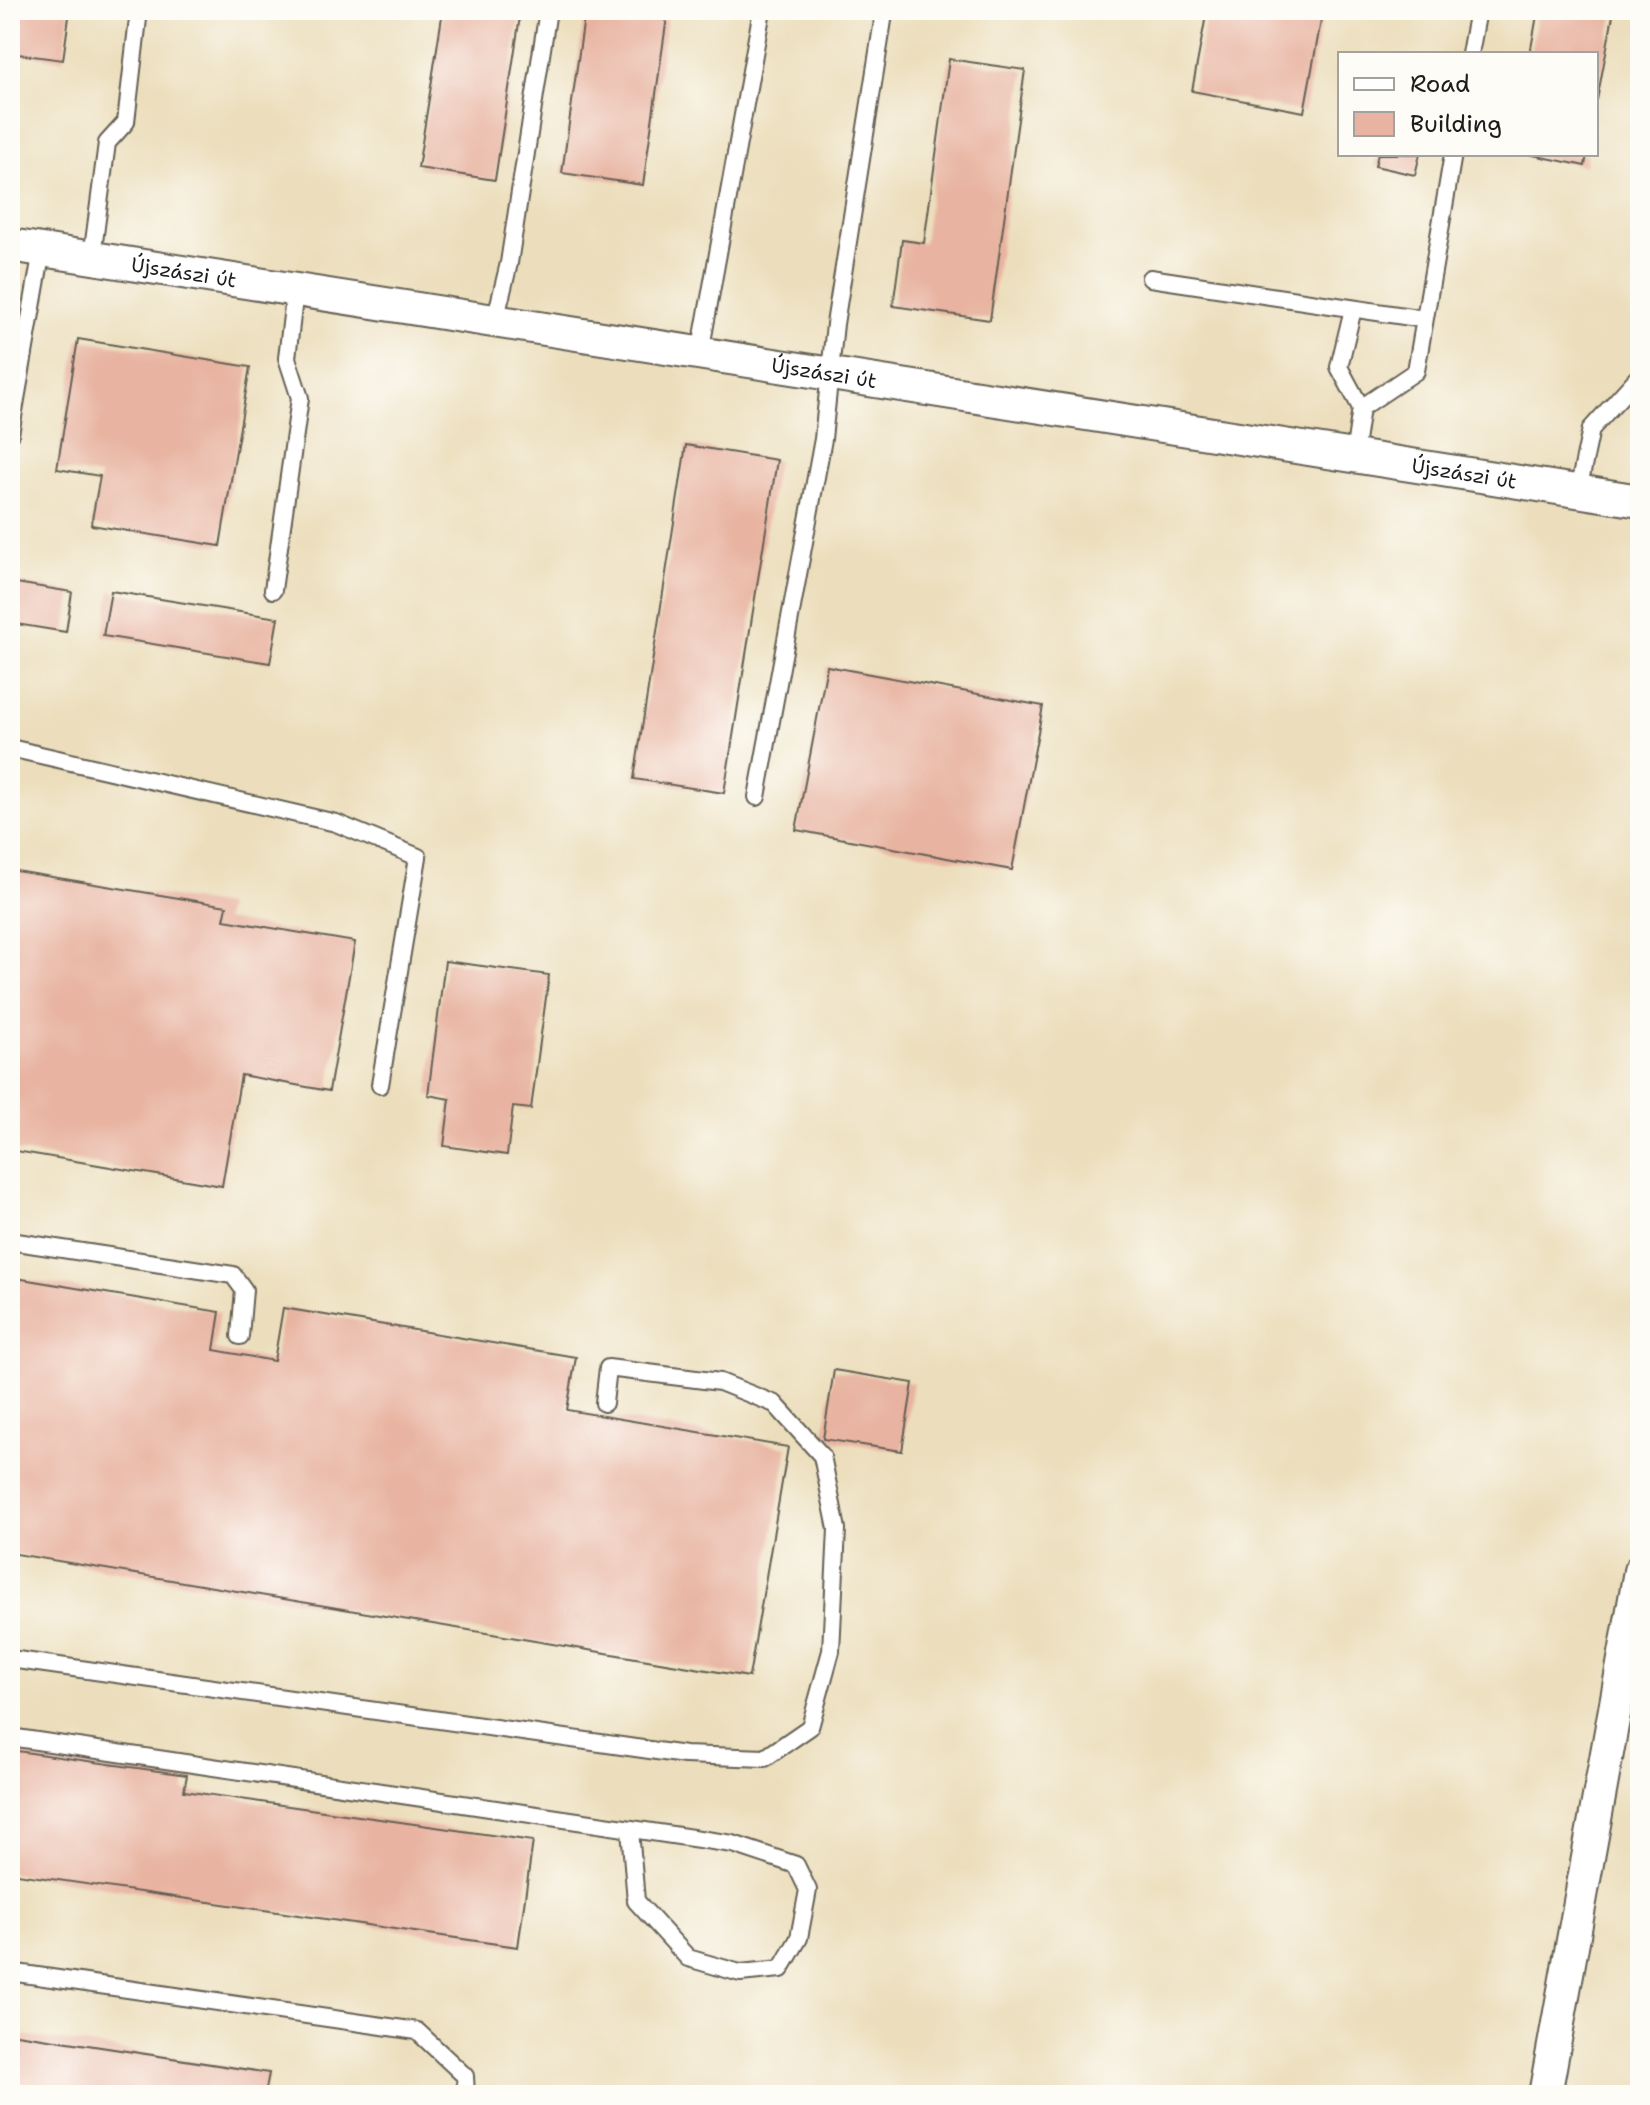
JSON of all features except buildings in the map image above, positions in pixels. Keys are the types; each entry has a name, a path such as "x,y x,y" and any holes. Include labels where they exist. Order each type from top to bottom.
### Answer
{"street":[{"name":"Újszászi út","path":"10,245 1640,501"},
{"path":"1545,2095 1640,1571"}],"lane":[{"path":"92,257 107,143 126,122 139,10"},
{"path":"495,321 509,263 548,10"},
{"path":"700,353 762,10"},
{"path":"1470,52 1478,10"},
{"path":"757,797 823,439 830,373 884,14"},
{"path":"1361,408 1416,371 1453,156"},
{"path":"10,434 42,250"},
{"path":"1150,278 1424,319"},
{"path":"273,590 300,398 287,358 295,290"},
{"path":"1353,309 1339,367 1361,408 1354,455"},
{"path":"1578,491 1591,429 1640,375"},
{"path":"10,748 336,823 418,857 380,1085"},
{"path":"10,1241 233,1275 244,1290 240,1336"},
{"path":"10,1659 685,1755 765,1758 810,1727 831,1651 837,1529 822,1456 775,1404 720,1382 608,1368 604,1403"},
{"path":"10,1737 733,1844 796,1865 808,1890 799,1938 781,1969 740,1973 688,1958 636,1901 630,1830"},
{"path":"10,1972 417,2031 465,2076 466,2095"}]}
